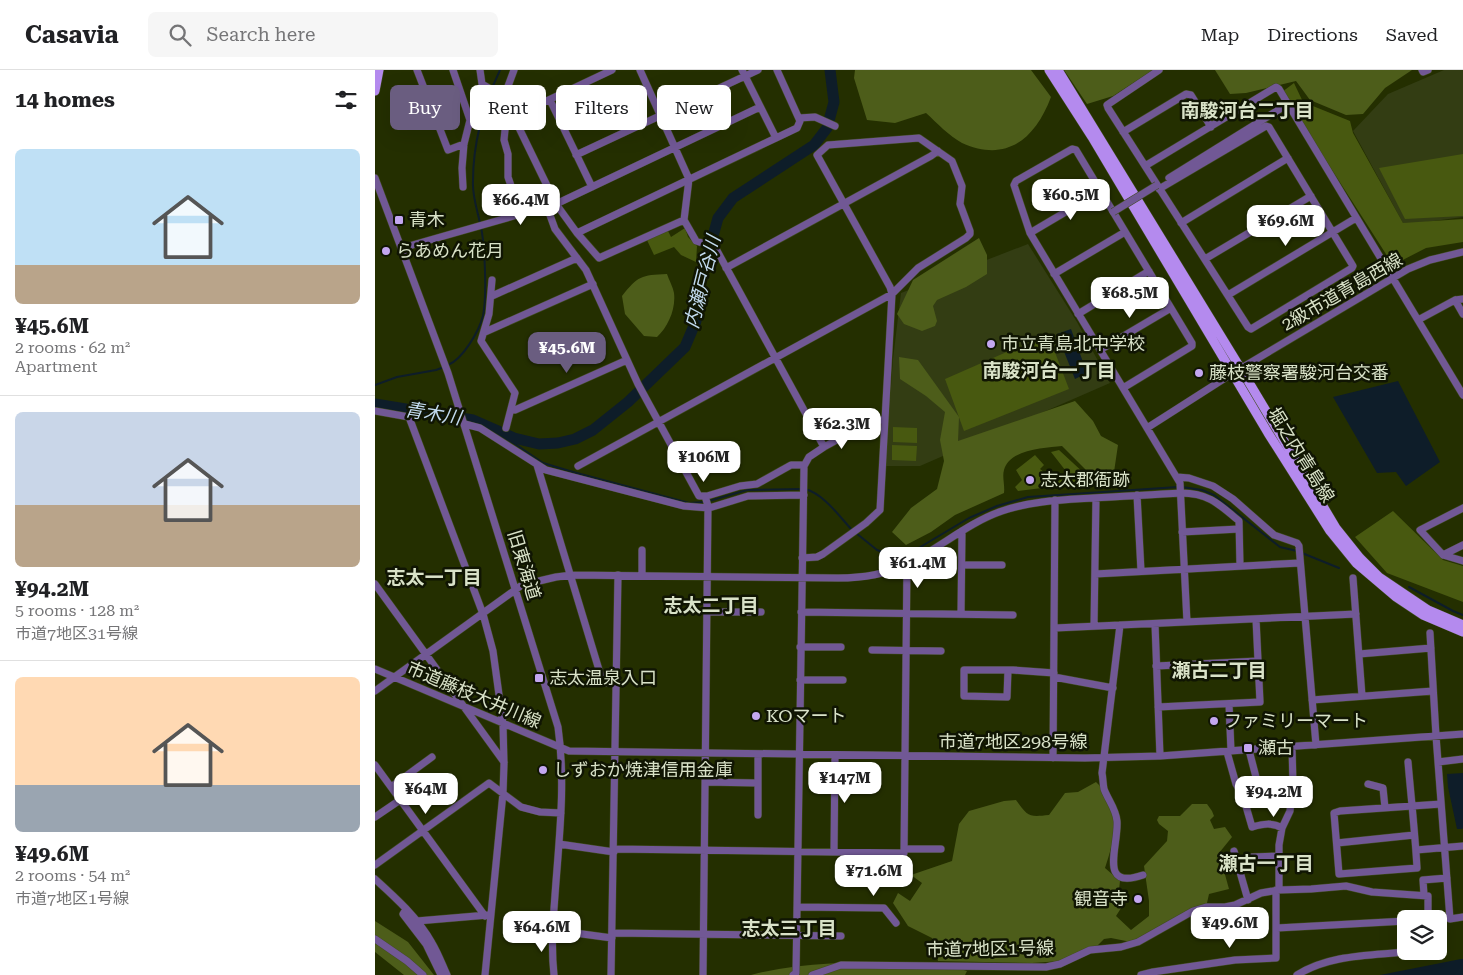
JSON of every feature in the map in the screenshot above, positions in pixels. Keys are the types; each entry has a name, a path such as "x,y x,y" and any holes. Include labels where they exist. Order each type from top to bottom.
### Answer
{"main road":[{"path":"375,91 379,70"},
{"name":"堀之内青島線","path":"1049,70 1336,528 1348,544 1379,577 1428,610 1463,625"},
{"name":"堀之内青島線","path":"1058,70 1330,531 1356,563 1376,582 1423,615 1463,632"}],"street":[{"path":"417,70 448,150 464,144"},
{"path":"453,70 471,120 464,144 463,187"},
{"path":"480,70 483,85"},
{"path":"505,85 513,70"},
{"path":"546,102 596,73 612,70"},
{"path":"640,70 657,106"},
{"path":"720,85 743,73 758,70"},
{"path":"577,233 797,128 799,118 777,70"},
{"path":"1113,212 1158,187 1266,126 1269,127 1353,266 1251,329 1249,327 1181,223 1158,187 1145,166 1123,132 1107,105 1159,70"},
{"path":"1422,70 1423,72 1428,70"},
{"path":"743,73 776,138"},
{"path":"1145,166 1277,87 1463,395"},
{"path":"1123,132 1186,94 1191,95 1211,127"},
{"path":"550,100 592,187"},
{"path":"1158,187 1288,104"},
{"path":"403,248 556,204 760,107"},
{"path":"576,154 657,117"},
{"path":"799,118 815,117 835,126"},
{"path":"505,130 504,140 508,154 508,177 521,215"},
{"path":"521,130 556,204 577,233 599,258 684,220"},
{"path":"668,130 689,179 684,220 693,238 702,244 715,247 824,447"},
{"path":"578,466 892,294 918,268 970,234 960,204 962,186 952,161 919,138 828,145 817,155 890,287 892,294 879,513 823,554 817,557 802,558"},
{"path":"1123,388 1192,346 1192,343 1076,150 1072,148 1014,185 1030,233 1178,480 1181,492 1187,622"},
{"path":"726,268 938,151"},
{"path":"1181,223 1288,158"},
{"name":"旧東海道","path":"375,178 403,248 461,410 554,710 561,749 563,777 553,930 554,975"},
{"path":"1030,233 1101,191"},
{"path":"1205,260 1311,196"},
{"path":"547,207 555,229 586,270 638,384 699,496 757,484 791,465 804,465"},
{"path":"1228,295 1356,218"},
{"path":"1055,274 1125,232"},
{"name":"2級市道青島西線","path":"1147,428 1237,371 1392,279 1425,262 1463,252"},
{"path":"492,296 577,258"},
{"path":"1078,314 1149,271"},
{"path":"492,280 492,296 485,332 481,341 515,393 505,428"},
{"path":"485,332 593,284"},
{"path":"1418,320 1455,300 1463,299"},
{"path":"1455,300 1463,314"},
{"path":"1100,350 1171,308"},
{"path":"511,410 515,410 627,360"},
{"path":"375,411 409,417 483,614 493,651 503,724 505,764 488,915 485,975"},
{"path":"793,975 796,973 804,465 809,456 824,447 873,420 885,420"},
{"path":"465,424 488,432 537,465 554,472 684,506 709,507 748,496 804,495"},
{"path":"537,465 603,682 617,682"},
{"path":"1178,480 1189,478 1213,486 1224,492 1274,534 1297,543 1299,546 1317,745"},
{"path":"375,691 522,585 571,575 865,577 881,574 907,564 982,519 1015,507 1055,500 1181,492 1199,494 1219,504 1239,521 1240,566"},
{"path":"703,975 702,935 709,576 709,507 705,496"},
{"path":"1137,496 1141,571"},
{"path":"1094,626 1096,498"},
{"path":"1053,758 1055,500"},
{"path":"1463,508 1420,530 1443,555 1463,561"},
{"path":"1182,532 1239,529"},
{"path":"961,614 962,530"},
{"path":"1443,555 1463,545"},
{"path":"642,550 642,575"},
{"path":"1095,574 1240,566 1300,560"},
{"path":"559,844 614,850 797,850 904,853 907,564"},
{"path":"961,565 1002,565"},
{"path":"611,975 618,575"},
{"path":"1353,578 1362,696"},
{"path":"375,584 505,764"},
{"path":"708,612 761,612"},
{"path":"801,612 1013,615"},
{"path":"1055,628 1356,614"},
{"path":"1158,707 1261,702 1256,619"},
{"path":"1155,624 1160,756"},
{"path":"1120,625 1102,773 1104,789 1115,812 1117,822 1117,839 1112,865 1114,872 1123,878 1134,878 1143,875"},
{"path":"1431,633 1433,692 1450,919 1463,917"},
{"path":"800,647 841,647"},
{"path":"1359,654 1431,648"},
{"path":"872,650 941,651"},
{"path":"1156,666 1258,661"},
{"name":"市道藤枝大井川線","path":"375,669 561,749"},
{"path":"1008,670 1007,697 964,696 964,670 1008,670 1054,675 1113,688"},
{"path":"800,680 843,680"},
{"path":"1312,700 1433,692"},
{"path":"1229,704 1229,751 1236,784 1243,796 1252,827 1276,824 1282,828"},
{"name":"市道7地区298号線","path":"561,749 569,751 706,754 1105,758 1160,756 1463,734"},
{"path":"1141,975 1235,960 1276,958 1279,856 1282,828 1290,811 1293,784 1292,747"},
{"path":"1249,750 1258,785"},
{"path":"758,754 758,815"},
{"path":"834,852 835,755"},
{"path":"391,787 432,757"},
{"path":"1438,762 1463,759"},
{"path":"1408,762 1412,806 1414,835 1416,850 1417,868 1339,874 1334,813 1340,811 1385,808 1412,806 1441,804"},
{"path":"375,765 488,915"},
{"path":"705,782 757,783"},
{"path":"375,865 489,783 521,806 540,812 561,813"},
{"path":"1368,784 1383,788 1385,808"},
{"path":"375,817 400,800"},
{"path":"1337,843 1414,835"},
{"path":"1416,850 1463,846"},
{"path":"904,849 941,849"},
{"path":"1234,851 1248,900"},
{"path":"1252,857 1279,856"},
{"path":"1428,910 1428,896 1424,895 1423,880 1447,878"},
{"path":"375,879 417,921 432,943 447,975"},
{"name":"市道7地区1号線","path":"812,975 841,965 1046,967 1060,964 1090,950 1121,947 1138,942 1193,911 1206,907 1225,907 1248,900 1261,893 1278,890 1346,886 1372,892 1424,895"},
{"path":"797,907 884,908 896,924"},
{"path":"406,909 403,914 426,944 441,975"},
{"path":"417,921 488,915"},
{"path":"1277,928 1397,921"},
{"path":"553,930 613,936 841,936"},
{"path":"375,939 407,961 423,975"},
{"path":"1297,975 1331,960 1397,953"}],"shaded area":[{"path":"855,70 1031,70 1051,97 1037,125 1017,143 1006,148 993,150 978,148 957,140 926,113 895,123 867,120 854,78"},
{"path":"1064,70 1153,70 1113,96 1087,104"},
{"path":"1215,70 1412,70 1385,88 1363,114 1346,115 1310,100 1296,81 1246,93 1230,94"},
{"path":"1444,70 1463,70 1463,217 1404,225 1353,131 1388,94"},
{"path":"1294,83 1303,102 1350,121 1353,133 1403,223 1463,219 1463,242 1426,248 1393,265 1282,92"},
{"path":"1463,154 1463,216 1405,219 1379,168"},
{"path":"685,228 688,237 697,246 696,262 681,255 674,247 654,255 646,238 667,229 671,237"},
{"path":"979,238 987,255 987,274 966,287 937,300 933,306 937,321 935,326 922,331 904,324 897,314 913,280"},
{"path":"1028,244 1077,322 1110,383 920,466 885,466 893,359 901,293"},
{"path":"667,274 674,293 674,305 670,317 665,328 657,337 644,336 625,314 622,296 632,284 641,278"},
{"path":"1048,334 1069,389 964,431 945,379"},
{"path":"899,357 918,360 959,417 958,441 1075,401 1093,421 1101,436 1118,445 1114,472 1090,474 1062,446 1037,449 1020,454 1007,463 1004,470 1004,493 955,515 931,532 906,545 892,532 911,508 937,489 944,461 940,440 945,412 926,396 900,379"},
{"path":"893,427 917,428 917,443 893,442"},
{"path":"892,445 917,446 916,461 892,460"},
{"path":"1059,450 1086,475 1082,483 1018,491 1015,487 1022,480 1016,470 1035,455 1044,465 1040,469 1057,482 1069,475 1051,452"},
{"path":"1393,511 1443,560 1463,566 1463,602 1387,573 1355,537"},
{"path":"1096,782 1109,804 1114,822 1112,842 1105,868 1120,881 1119,890 1123,898 1123,905 1116,916 1131,930 1149,916 1144,866 1167,841 1168,831 1159,824 1157,820 1159,816 1180,816 1192,804 1207,804 1214,816 1210,820 1214,829 1225,827 1232,837 1219,853 1229,889 1209,894 1207,903 1131,942 1111,938 1104,939 1097,946 1061,961 1032,963 938,961 932,938 908,926 893,903 898,893 910,901 922,883 911,875 952,861 959,824 969,811 1004,801 1016,800 1029,815 1049,815 1065,793 1078,792"},
{"path":"375,921 408,942 434,975 404,975 375,952"},
{"path":"936,962 967,971 965,975 751,975 797,966 820,964"}],"water":[{"path":"1071,329 1087,373 1075,379 1057,334"},
{"path":"1398,381 1440,462 1406,486 1396,472 1377,473 1333,397"},
{"path":"1463,773 1463,828 1457,829 1447,774"},
{"path":"1463,959 1463,975 1380,975"}],"waterway":[{"path":"480,223 473,191 475,153 484,110 500,70"},
{"name":"内瀬戸谷川","path":"375,404 473,420 514,438 539,444 558,443 575,439 593,430 628,402 685,347 696,321 701,279 718,218 733,198 814,145 827,128 834,102 830,70"},
{"path":"448,365 465,351 483,316 485,272 481,227"},
{"path":"375,385 397,377 444,367"},
{"path":"490,427 543,463 689,503 705,502"},
{"path":"856,533 877,550 888,554 901,555 912,552 969,518 997,506 1028,497 1178,487"},
{"path":"1182,487 1202,490 1214,495 1280,547 1297,551"},
{"path":"709,501 747,490 801,489"},
{"path":"805,489 825,500 852,530"},
{"path":"1302,553 1339,568"},
{"path":"1409,587 1463,615"}],"place":[{"name":"青木","path":"399,220"},
{"name":"らあめん花月","path":"386,251"},
{"name":"市立青島北中学校","path":"991,344"},
{"name":"藤枝警察署駿河台交番","path":"1199,373"},
{"name":"志太郡衙跡","path":"1030,480"},
{"name":"志太温泉入口","path":"539,678"},
{"name":"KOマート","path":"756,716"},
{"name":"ファミリーマート","path":"1214,721"},
{"name":"瀬古","path":"1248,748"},
{"name":"しずおか焼津信用金庫","path":"543,770"},
{"name":"観音寺","path":"1138,899"}],"district":[{"name":"南駿河台二丁目","path":"1247,110"},
{"name":"南駿河台一丁目","path":"1049,370"},
{"name":"志太一丁目","path":"434,577"},
{"name":"志太二丁目","path":"711,605"},
{"name":"瀬古二丁目","path":"1219,670"},
{"name":"瀬古一丁目","path":"1266,863"},
{"name":"志太三丁目","path":"789,928"}],"water label":[{"name":"青木川","path":"433,413"}]}
